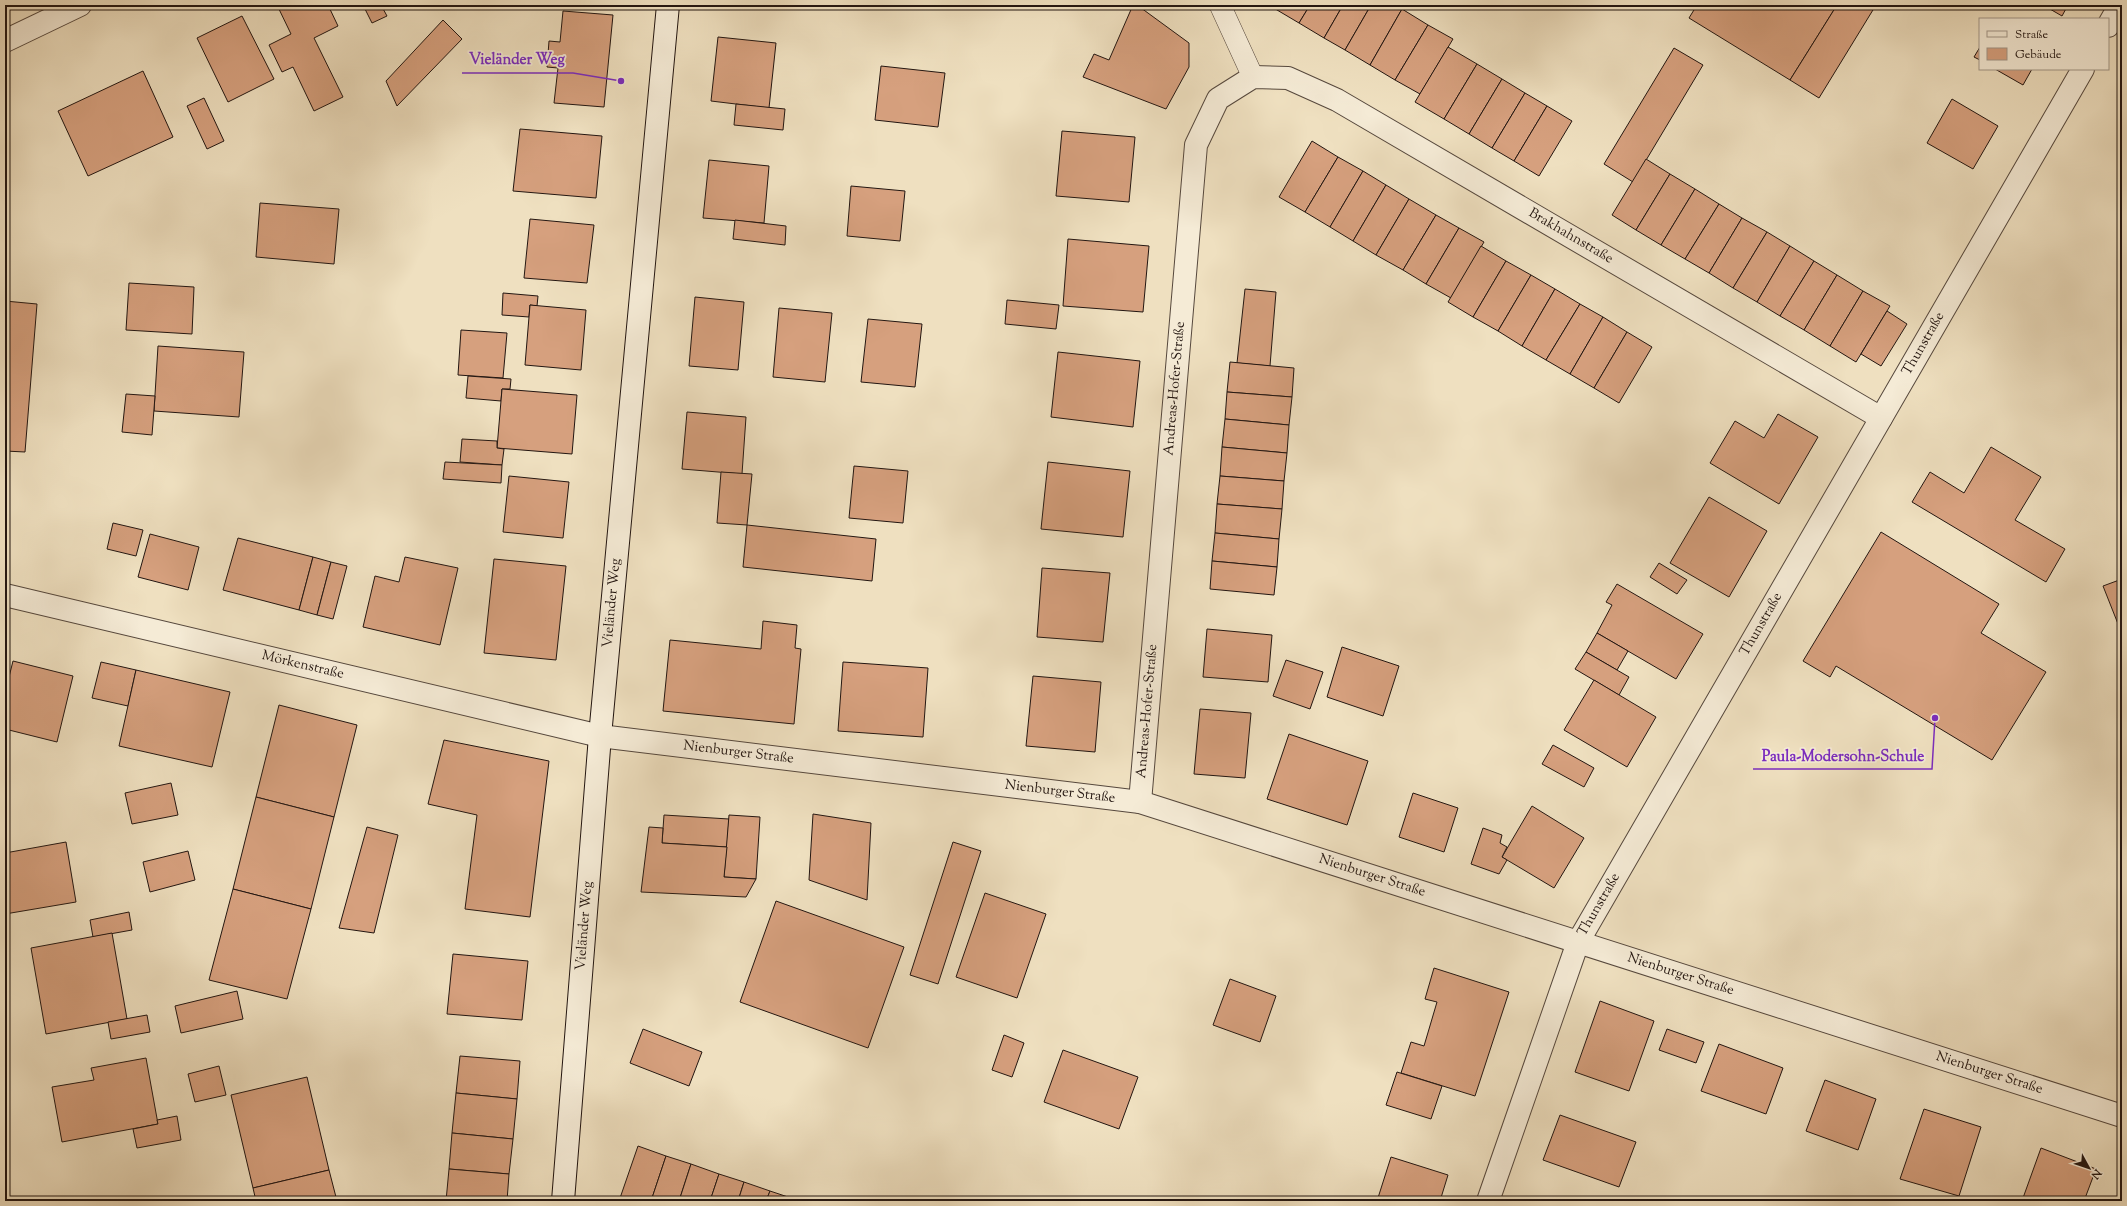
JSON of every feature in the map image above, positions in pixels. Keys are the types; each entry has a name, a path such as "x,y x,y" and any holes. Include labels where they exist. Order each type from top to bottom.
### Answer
{"street":[{"path":"5,41 80,5"},
{"name":"Vieländer Weg","path":"563,1201 600,736 668,5"},
{"path":"2109,24 2120,5"},
{"name":"Thunstraße","path":"1488,1201 1578,942 2082,70"},
{"name":"Brakhahnstraße","path":"1253,77 1288,78 1337,100 1881,418"},
{"name":"Andreas-Hofer-Straße","path":"1140,802 1196,145 1218,99 1253,77"},
{"name":"Mörkenstraße","path":"5,595 600,736"},
{"name":"Nienburger Straße","path":"600,736 1140,802 2122,1116"}],"lane":[{"path":"1220,5 1253,77"}],"building":[{"path":"277,5 328,5 338,26 314,38 343,97 314,111 293,67 282,72 269,45 291,34"},
{"path":"363,5 381,5 387,16 372,23"},
{"path":"759,5 794,5 794,8"},
{"path":"1133,5 1137,5 1189,43 1189,67 1166,109 1083,77 1094,54 1109,60"},
{"path":"1273,5 1310,5 1299,23 1272,7"},
{"path":"1310,5 1343,5 1324,38 1299,23"},
{"path":"1343,5 1371,5 1345,50 1324,38"},
{"path":"1371,5 1395,5 1402,9 1370,65 1345,50"},
{"path":"1697,5 1837,5 1790,80 1689,18"},
{"path":"1837,5 1876,5 1819,98 1790,80"},
{"path":"2043,5 2068,5 2062,16"},
{"path":"1402,9 1428,25 1395,80 1370,65"},
{"path":"563,11 613,15 604,107 554,103 558,68 547,67 549,41 560,42"},
{"path":"242,16 274,79 228,102 197,38"},
{"path":"443,20 462,39 397,106 386,81"},
{"path":"1428,25 1453,39 1420,94 1395,80"},
{"path":"718,37 776,43 769,108 711,101"},
{"path":"1448,47 1477,64 1444,119 1415,102"},
{"path":"1674,48 1703,65 1633,182 1604,164"},
{"path":"1979,49 1979,60 1974,57"},
{"path":"1477,64 1502,79 1469,134 1444,119"},
{"path":"881,66 945,73 938,127 875,120"},
{"path":"1997,70 2031,70 2023,85"},
{"path":"143,71 173,137 88,176 58,111"},
{"path":"1502,79 1525,93 1492,148 1469,134"},
{"path":"1525,93 1547,106 1514,161 1492,148"},
{"path":"204,98 224,141 207,149 187,106"},
{"path":"1952,99 1998,126 1973,169 1927,143"},
{"path":"736,104 785,109 783,130 734,125"},
{"path":"1547,106 1572,121 1539,176 1514,161"},
{"path":"520,129 602,136 596,198 513,191"},
{"path":"1062,131 1135,137 1129,202 1056,196"},
{"path":"1312,141 1338,157 1305,212 1279,197"},
{"path":"1338,157 1363,171 1330,227 1305,212"},
{"path":"1646,159 1670,174 1636,230 1612,215"},
{"path":"709,160 769,166 764,223 703,218"},
{"path":"1363,171 1386,185 1353,241 1330,227"},
{"path":"1670,174 1695,189 1661,245 1636,230"},
{"path":"1386,185 1409,199 1376,255 1353,241"},
{"path":"851,186 905,191 900,241 847,236"},
{"path":"1695,189 1719,204 1685,259 1661,245"},
{"path":"1409,199 1436,215 1403,270 1376,255"},
{"path":"260,203 339,209 334,264 256,257"},
{"path":"1719,204 1742,218 1709,273 1685,259"},
{"path":"1436,215 1459,228 1426,284 1403,270"},
{"path":"1742,218 1767,232 1733,288 1709,273"},
{"path":"530,219 594,225 587,283 524,278"},
{"path":"735,220 786,226 785,245 733,239"},
{"path":"1459,228 1484,242 1451,298 1426,284"},
{"path":"1767,232 1790,246 1757,302 1733,288"},
{"path":"1068,239 1149,246 1143,312 1063,306"},
{"path":"1481,246 1506,261 1473,317 1448,302"},
{"path":"1790,246 1814,261 1780,316 1757,302"},
{"path":"1506,261 1531,275 1498,331 1473,317"},
{"path":"1814,261 1837,275 1804,330 1780,316"},
{"path":"1531,275 1555,289 1522,346 1498,331"},
{"path":"1837,275 1863,291 1830,346 1804,330"},
{"path":"129,283 194,287 192,334 126,330"},
{"path":"1245,289 1276,292 1270,366 1237,363"},
{"path":"1555,289 1580,304 1546,360 1522,346"},
{"path":"1863,291 1890,306 1856,362 1830,346"},
{"path":"503,293 538,296 537,306 530,305 529,317 502,315"},
{"path":"695,297 744,302 738,370 689,366"},
{"path":"1007,300 1059,305 1056,329 1005,324"},
{"path":"5,301 37,304 25,452 5,451"},
{"path":"1580,304 1603,317 1570,374 1546,360"},
{"path":"530,305 586,310 581,370 525,365"},
{"path":"779,308 832,313 825,382 773,377"},
{"path":"1887,311 1907,324 1881,366 1861,354"},
{"path":"1603,317 1627,332 1594,388 1570,374"},
{"path":"868,319 922,324 915,387 861,382"},
{"path":"461,330 507,333 503,378 458,375"},
{"path":"1627,332 1652,347 1619,403 1594,388"},
{"path":"158,346 244,352 239,417 154,411"},
{"path":"1058,352 1140,361 1133,427 1051,417"},
{"path":"1230,362 1294,368 1292,397 1227,392"},
{"path":"468,376 511,379 510,389 502,389 501,401 466,398"},
{"path":"502,389 577,395 572,454 497,448"},
{"path":"1227,392 1292,397 1289,425 1225,419"},
{"path":"126,394 155,396 152,435 122,432"},
{"path":"687,412 746,417 742,474 682,469"},
{"path":"1778,414 1818,437 1779,504 1710,463 1735,421 1764,438"},
{"path":"1225,419 1289,425 1287,453 1222,447"},
{"path":"462,439 497,441 497,448 504,449 502,465 460,462"},
{"path":"1222,447 1287,453 1284,481 1220,476"},
{"path":"1991,447 2041,477 2015,520 2065,549 2046,582 1912,502 1930,472 1964,493"},
{"path":"445,462 502,465 501,483 443,479"},
{"path":"1048,462 1130,471 1123,537 1041,529"},
{"path":"854,466 908,471 903,523 849,518"},
{"path":"721,472 752,474 747,525 717,523"},
{"path":"509,476 569,482 563,538 503,532"},
{"path":"1220,476 1284,481 1282,509 1217,504"},
{"path":"1709,497 1767,531 1729,597 1670,563"},
{"path":"1217,504 1282,509 1279,539 1215,533"},
{"path":"113,523 143,530 136,556 107,549"},
{"path":"747,525 876,539 872,581 743,567"},
{"path":"1881,532 1999,604 1981,633 2046,672 1992,760 1836,666 1830,677 1803,661"},
{"path":"1215,533 1279,539 1277,567 1212,561"},
{"path":"150,534 199,547 188,590 138,577"},
{"path":"238,538 313,557 299,610 223,590"},
{"path":"313,557 331,562 317,615 299,610"},
{"path":"405,557 458,568 440,645 363,627 375,576 399,582"},
{"path":"494,559 566,566 556,660 484,653"},
{"path":"1212,561 1277,567 1274,595 1210,589"},
{"path":"331,562 347,566 333,619 317,615"},
{"path":"1659,563 1687,580 1677,594 1650,577"},
{"path":"1042,568 1110,573 1103,642 1037,637"},
{"path":"2122,579 2122,634 2103,586"},
{"path":"1617,584 1703,634 1676,679 1597,633 1612,605 1606,602"},
{"path":"763,621 797,625 795,648 801,649 794,724 663,711 670,640 761,649"},
{"path":"1207,629 1272,635 1268,682 1203,677"},
{"path":"1597,633 1628,651 1617,670 1586,652"},
{"path":"1342,647 1399,666 1383,716 1327,697"},
{"path":"1586,652 1629,677 1619,695 1575,669"},
{"path":"1286,660 1323,672 1310,709 1273,696"},
{"path":"13,661 73,676 57,742 5,729 5,693"},
{"path":"101,662 136,670 128,706 92,698"},
{"path":"843,662 928,668 923,737 838,731"},
{"path":"136,670 230,692 212,767 119,746"},
{"path":"1033,676 1101,682 1095,752 1026,746"},
{"path":"1594,680 1656,717 1627,767 1564,730"},
{"path":"279,705 357,725 334,817 256,797"},
{"path":"1200,709 1251,713 1245,778 1194,774"},
{"path":"1289,734 1368,761 1347,825 1267,799"},
{"path":"444,740 549,761 530,917 465,909 477,815 428,804"},
{"path":"1553,745 1594,768 1584,787 1542,764"},
{"path":"171,783 178,815 132,824 125,793"},
{"path":"1413,793 1458,808 1444,852 1399,837"},
{"path":"256,797 334,817 311,909 233,889"},
{"path":"1532,806 1584,838 1554,888 1502,857"},
{"path":"813,814 871,823 867,900 809,880"},
{"path":"664,815 729,819 727,847 662,843"},
{"path":"729,815 760,817 756,879 724,877"},
{"path":"367,827 398,835 374,933 339,928"},
{"path":"649,827 663,828 662,843 727,847 724,877 756,879 746,897 641,892"},
{"path":"1483,828 1502,835 1500,843 1507,847 1502,857 1507,860 1499,874 1471,864"},
{"path":"66,842 76,902 5,914 5,853"},
{"path":"953,842 981,851 938,984 910,975"},
{"path":"188,851 195,880 150,892 143,862"},
{"path":"233,889 311,909 287,999 209,980"},
{"path":"985,893 1046,914 1017,998 956,977"},
{"path":"776,901 904,947 868,1048 740,1002"},
{"path":"129,912 132,930 93,937 90,920"},
{"path":"112,933 127,1019 46,1034 31,948"},
{"path":"453,954 528,961 522,1020 447,1014"},
{"path":"1434,968 1509,992 1475,1096 1401,1073 1411,1042 1424,1046 1437,1002 1425,999"},
{"path":"1230,979 1276,996 1260,1042 1213,1025"},
{"path":"237,991 243,1019 181,1033 175,1006"},
{"path":"1600,1001 1654,1021 1629,1091 1575,1072"},
{"path":"147,1015 150,1032 111,1039 108,1022"},
{"path":"643,1029 702,1052 689,1086 630,1063"},
{"path":"1667,1029 1704,1042 1696,1063 1659,1050"},
{"path":"1004,1035 1024,1043 1012,1077 992,1070"},
{"path":"1719,1044 1783,1068 1766,1114 1701,1091"},
{"path":"1063,1050 1138,1077 1119,1129 1044,1102"},
{"path":"460,1056 520,1061 517,1099 456,1093"},
{"path":"146,1058 158,1124 62,1142 52,1087 94,1080 91,1068"},
{"path":"219,1066 226,1095 195,1102 188,1074"},
{"path":"1397,1072 1442,1086 1431,1119 1386,1105"},
{"path":"307,1077 329,1170 253,1188 231,1095"},
{"path":"1825,1080 1876,1099 1858,1150 1806,1131"},
{"path":"456,1093 517,1099 513,1139 452,1133"},
{"path":"1924,1109 1981,1127 1959,1196 1900,1179"},
{"path":"1560,1115 1636,1142 1619,1187 1543,1160"},
{"path":"177,1116 181,1140 137,1148 133,1129 158,1124 157,1120"},
{"path":"452,1133 513,1139 509,1174 449,1169"},
{"path":"638,1146 666,1156 651,1201 619,1201"},
{"path":"2041,1148 2096,1169 2084,1201 2031,1201 2023,1198"},
{"path":"666,1156 691,1164 679,1201 651,1201"},
{"path":"1391,1157 1448,1175 1440,1201 1377,1201"},
{"path":"691,1164 719,1174 710,1201 679,1201"},
{"path":"449,1169 509,1174 507,1201 446,1201"},
{"path":"329,1170 337,1201 256,1201 253,1188"},
{"path":"719,1174 744,1182 738,1201 710,1201"},
{"path":"744,1182 770,1191 766,1201 738,1201"},
{"path":"770,1191 797,1200 766,1201"}],"place":[{"name":"Vieländer Weg","path":"621,81"},
{"name":"Paula-Modersohn-Schule","path":"1935,718"}]}
